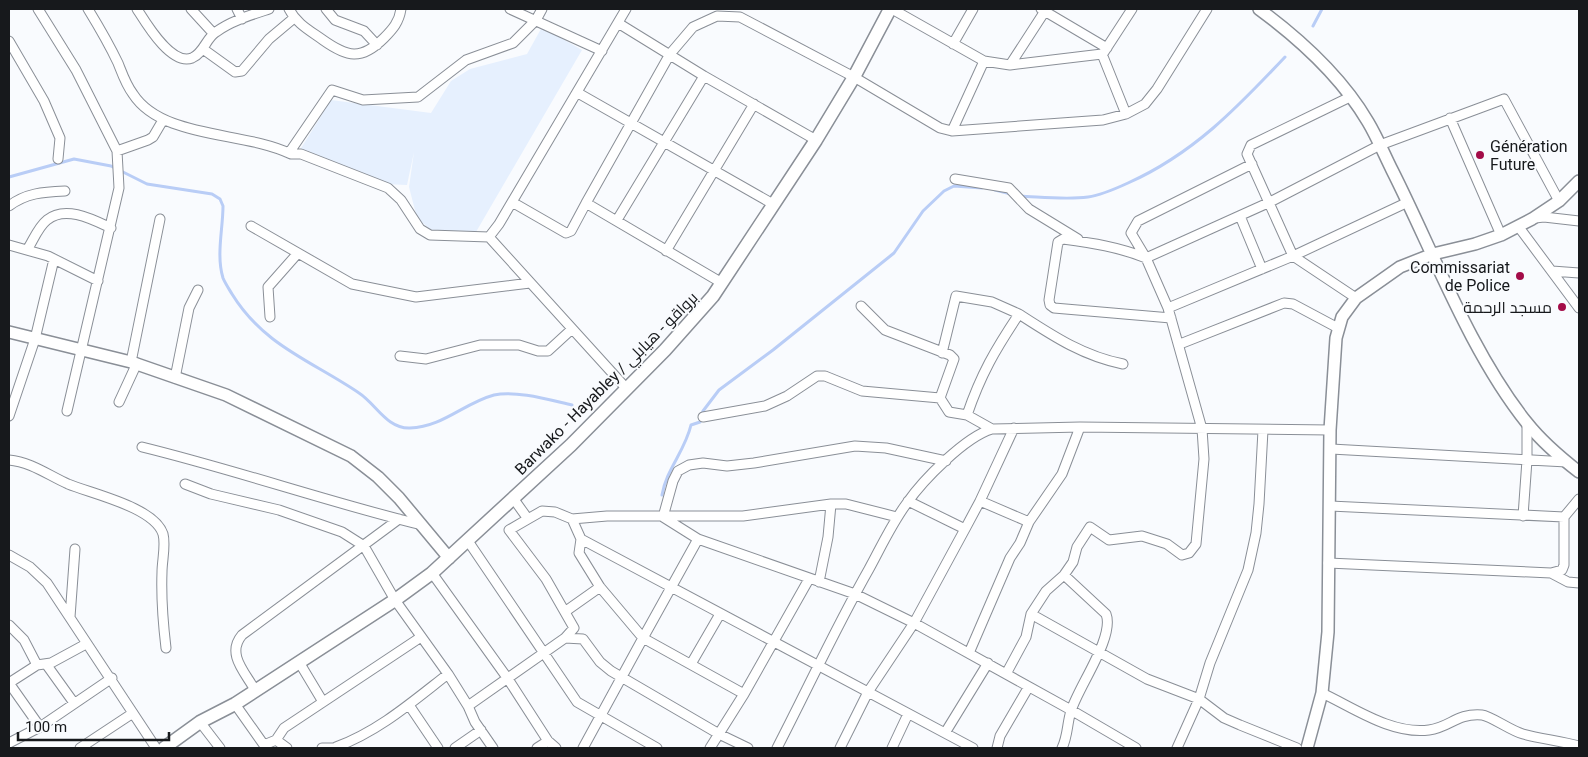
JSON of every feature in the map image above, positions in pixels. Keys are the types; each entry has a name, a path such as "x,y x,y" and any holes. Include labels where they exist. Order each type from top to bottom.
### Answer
{"main road":[{"name":"Barwako - Hayabley / برواقو - هيابلي","path":"164,748 200,722 235,704 395,600 432,573 571,445 706,306 816,140 854,77 891,9"}],"street":[{"path":"38,9 76,70 117,151 119,188 67,411"},
{"path":"88,9 104,35 132,94 142,106 163,120 182,127 234,136 310,157 388,188 401,200 420,229 430,235 489,237 626,388"},
{"path":"138,9 161,42 172,53 180,57 193,58 213,34 242,18 269,9"},
{"path":"191,9 213,34"},
{"path":"237,9 242,18"},
{"path":"288,9 294,18 335,49 346,54 370,51 398,22 401,9"},
{"path":"326,9 335,20 364,31 377,45"},
{"path":"510,9 602,51"},
{"path":"290,153 332,90 363,100 418,97 466,60 513,43 536,20 542,9"},
{"path":"489,237 578,93 626,9"},
{"path":"891,9 984,61 1010,64 1105,51 1132,9"},
{"path":"953,44 973,9"},
{"path":"512,202 566,233 571,231 670,54 693,27 704,20 717,16 740,17 854,77 940,128 952,131 1103,120 1126,114 1145,104 1158,89 1207,9"},
{"path":"1258,9 1310,50 1350,97 1368,122 1493,373 1527,423 1579,472"},
{"path":"1010,64 1043,10 1105,51 1126,114"},
{"path":"203,48 235,72 242,71 269,38 294,18"},
{"path":"618,23 704,76 816,140"},
{"path":"9,41 44,101 60,138 58,159"},
{"path":"952,131 984,61"},
{"path":"617,220 704,76"},
{"path":"578,93 773,204"},
{"path":"1350,97 1251,145 1247,154 1293,256 1356,298"},
{"path":"1171,318 1054,308 1050,305 1058,242 1063,239 1082,242 1128,251 1146,258 1270,202 1380,145 1504,99 1559,200"},
{"path":"666,251 754,104"},
{"path":"1450,118 1501,235"},
{"path":"117,151 148,140 163,120"},
{"path":"1006,674 1026,637 1030,614 1046,591 1064,574 1073,562 1078,547 1090,528 1109,540 1142,536 1166,544 1182,555 1190,553 1196,544 1204,460 1202,429 1180,344 1168,308 1146,258 1131,233 1138,221 1252,164"},
{"path":"955,179 1009,188 1029,209 1082,242"},
{"path":"1307,748 1322,693 1328,632 1330,430 1338,328 1342,317 1356,298 1400,267 1433,254 1475,244 1501,235 1532,219 1559,200 1579,181"},
{"path":"9,206 20,197 37,192 65,191"},
{"path":"1168,308 1293,256 1408,202"},
{"path":"586,204 617,220 722,283"},
{"path":"27,250 45,221 54,216 73,214 87,217 111,228"},
{"path":"1240,216 1262,269"},
{"path":"1532,219 1544,217 1579,221"},
{"path":"119,402 134,362 160,219"},
{"path":"251,226 352,284 416,297 530,283"},
{"path":"1518,226 1579,308"},
{"path":"9,245 54,259 98,281"},
{"path":"270,317 268,287 298,253"},
{"path":"9,416 35,338 54,259"},
{"path":"1552,271 1579,273"},
{"path":"175,378 189,308 198,290"},
{"path":"942,353 956,296 992,302 1019,314 1063,343 1103,360 1123,364"},
{"path":"1180,344 1284,303 1293,304 1338,328"},
{"path":"861,306 885,330 954,359 940,398"},
{"path":"967,415 991,356 1019,314"},
{"path":"400,356 426,359 480,345 519,345 538,351 548,351 572,329"},
{"path":"9,332 134,362 226,396 351,456 378,477 449,558"},
{"path":"703,417 765,406 787,396 817,376 825,376 862,391 940,398"},
{"path":"940,398 949,412 967,415 992,429"},
{"path":"1523,516 1527,460 1527,423"},
{"path":"969,653 1010,558 1020,543 1029,522 1062,474 1080,427"},
{"path":"778,748 854,594 897,517 908,501 970,439 992,429 1014,428 1330,430"},
{"path":"840,748 868,692 914,623 980,501 1014,428"},
{"path":"1176,748 1199,699 1210,663 1248,570 1260,504 1263,430"},
{"path":"663,517 672,481 678,470 689,465 703,463 726,466 754,463 855,446 894,450 946,461"},
{"path":"142,447 422,525"},
{"path":"1331,449 1567,462"},
{"path":"9,460 26,462 69,484 143,513 156,522 163,536 162,605 166,648"},
{"path":"185,484 211,494 279,510 342,532 364,546 395,600 448,674 493,748"},
{"path":"513,498 528,519"},
{"path":"1328,563 1551,573 1562,570 1564,565 1564,517 1579,499"},
{"path":"908,501 965,529"},
{"path":"980,501 1029,522"},
{"path":"468,706 565,638 574,628 566,611 510,530 542,511 555,512 572,519 607,516 743,516 831,504 846,504 897,517"},
{"path":"819,582 828,537 831,504"},
{"path":"1330,506 1564,517"},
{"path":"663,517 698,539 854,594 914,623 1136,748"},
{"path":"255,690 235,655 238,640 278,607 399,519"},
{"path":"572,519 581,539 579,553 600,587 643,638 744,694"},
{"path":"581,539 818,668 868,692 973,748"},
{"path":"583,748 622,678 627,664 698,539"},
{"path":"468,541 577,702 657,748"},
{"path":"70,617 75,549"},
{"path":"9,555 30,567 47,583 86,644 112,678 156,748"},
{"path":"432,573 508,679 548,742 556,748"},
{"path":"1551,573 1568,582 1579,583"},
{"path":"1062,748 1071,710 1098,653 1109,621 1106,614 1064,574"},
{"path":"710,748 744,694 809,579"},
{"path":"566,611 600,587"},
{"path":"691,664 720,614"},
{"path":"1030,614 1147,679 1199,699 1224,718 1297,748"},
{"path":"9,625 24,640 41,665 74,703"},
{"path":"235,704 264,745 276,740 284,728 421,637"},
{"path":"565,638 583,638 600,662 622,678 719,734 748,748"},
{"path":"40,727 9,683 41,665 51,663 86,644"},
{"path":"299,662 323,702"},
{"path":"945,733 988,663"},
{"path":"322,748 338,748 379,727 448,674"},
{"path":"9,744 40,727 112,678"},
{"path":"997,748 1000,736 1028,688"},
{"path":"1322,693 1390,725 1428,730 1444,726 1461,716 1485,715 1503,727 1523,734 1556,739 1579,746"},
{"path":"409,705 438,748"},
{"path":"80,748 133,713"},
{"path":"892,748 908,714"},
{"path":"200,722 220,748"},
{"path":"455,748 481,730"},
{"path":"276,740 287,748"},
{"path":"537,748 548,742"}],"shaded area":[{"path":"542,27 582,50 476,232 431,230 417,218 409,187 414,152 407,185 383,184 298,153 331,100 431,113 451,81 470,69 527,54"}],"waterway":[{"path":"1313,26 1322,9"},
{"path":"1019,196 1063,198 1093,196 1113,190 1151,171 1194,144 1213,128 1285,57"},
{"path":"9,177 74,159 111,166 147,184 212,194 220,199 223,206 220,251 221,269 226,284 245,312 274,340 359,393 388,420 402,427 422,427 433,424 473,403 494,395 533,396 572,405"},
{"path":"662,495 667,477 691,425 700,422 703,411 719,390 773,350 894,253 923,211 944,191 954,186 982,188"},
{"path":"995,190 1011,194"}],"place":[{"name":"Génération Future","path":"1480,155"},
{"name":"Commissariat de Police","path":"1520,276"},
{"name":"مسجد الرحمة","path":"1562,307"}]}
